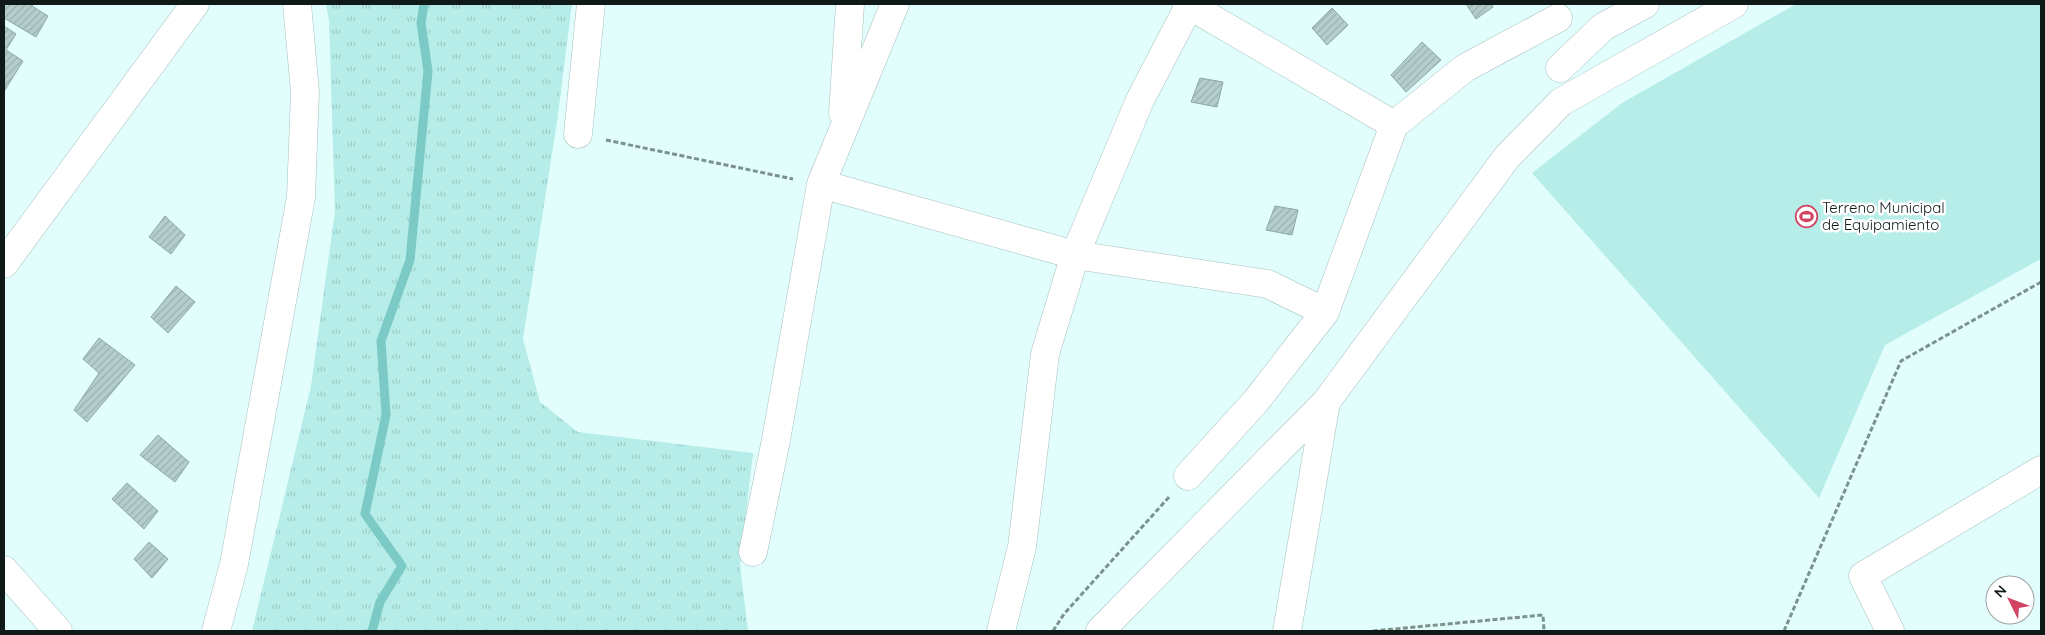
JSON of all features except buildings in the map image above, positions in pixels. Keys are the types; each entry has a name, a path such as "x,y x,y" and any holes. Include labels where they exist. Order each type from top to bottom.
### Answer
{"street":[{"path":"4,264 194,4"},
{"path":"216,631 234,564 301,197 304,92 296,4"},
{"path":"578,134 591,4"},
{"path":"842,134 850,4"},
{"path":"753,552 776,440 821,184 896,4"},
{"path":"1001,631 1022,547 1045,354 1075,255 1140,100 1188,4 1394,125"},
{"path":"1560,68 1603,27 1645,4"},
{"path":"1100,631 1326,402 1507,157 1561,102 1734,4"},
{"path":"1188,476 1256,401 1325,312 1394,125 1465,68 1555,11 1561,102"},
{"path":"821,184 1075,255 1268,284 1325,312"},
{"path":"1287,631 1326,402"},
{"path":"1890,631 1863,576 2041,470"},
{"path":"4,570 58,631"}],"path":[{"path":"578,134 821,184"},
{"path":"1784,631 1901,361 2041,282"},
{"path":"1053,631 1064,614 1188,476"},
{"path":"1373,631 1542,616 1544,631"}],"green space":[{"path":"326,4 572,4 557,122 523,339 540,402 578,432 753,453 740,565 748,631 252,631 311,386 335,211 329,21"},
{"name":"Terreno Municipal de Equipamiento","path":"1796,4 2041,4 2041,259 1885,345 1819,498 1532,173 1622,103"}],"waterway":[{"path":"372,631 380,602 402,566 365,514 386,415 381,341 410,260 428,71 421,23 424,4"}],"place":[{"name":"Terreno Municipal de Equipamiento","path":"1806,216"}]}
